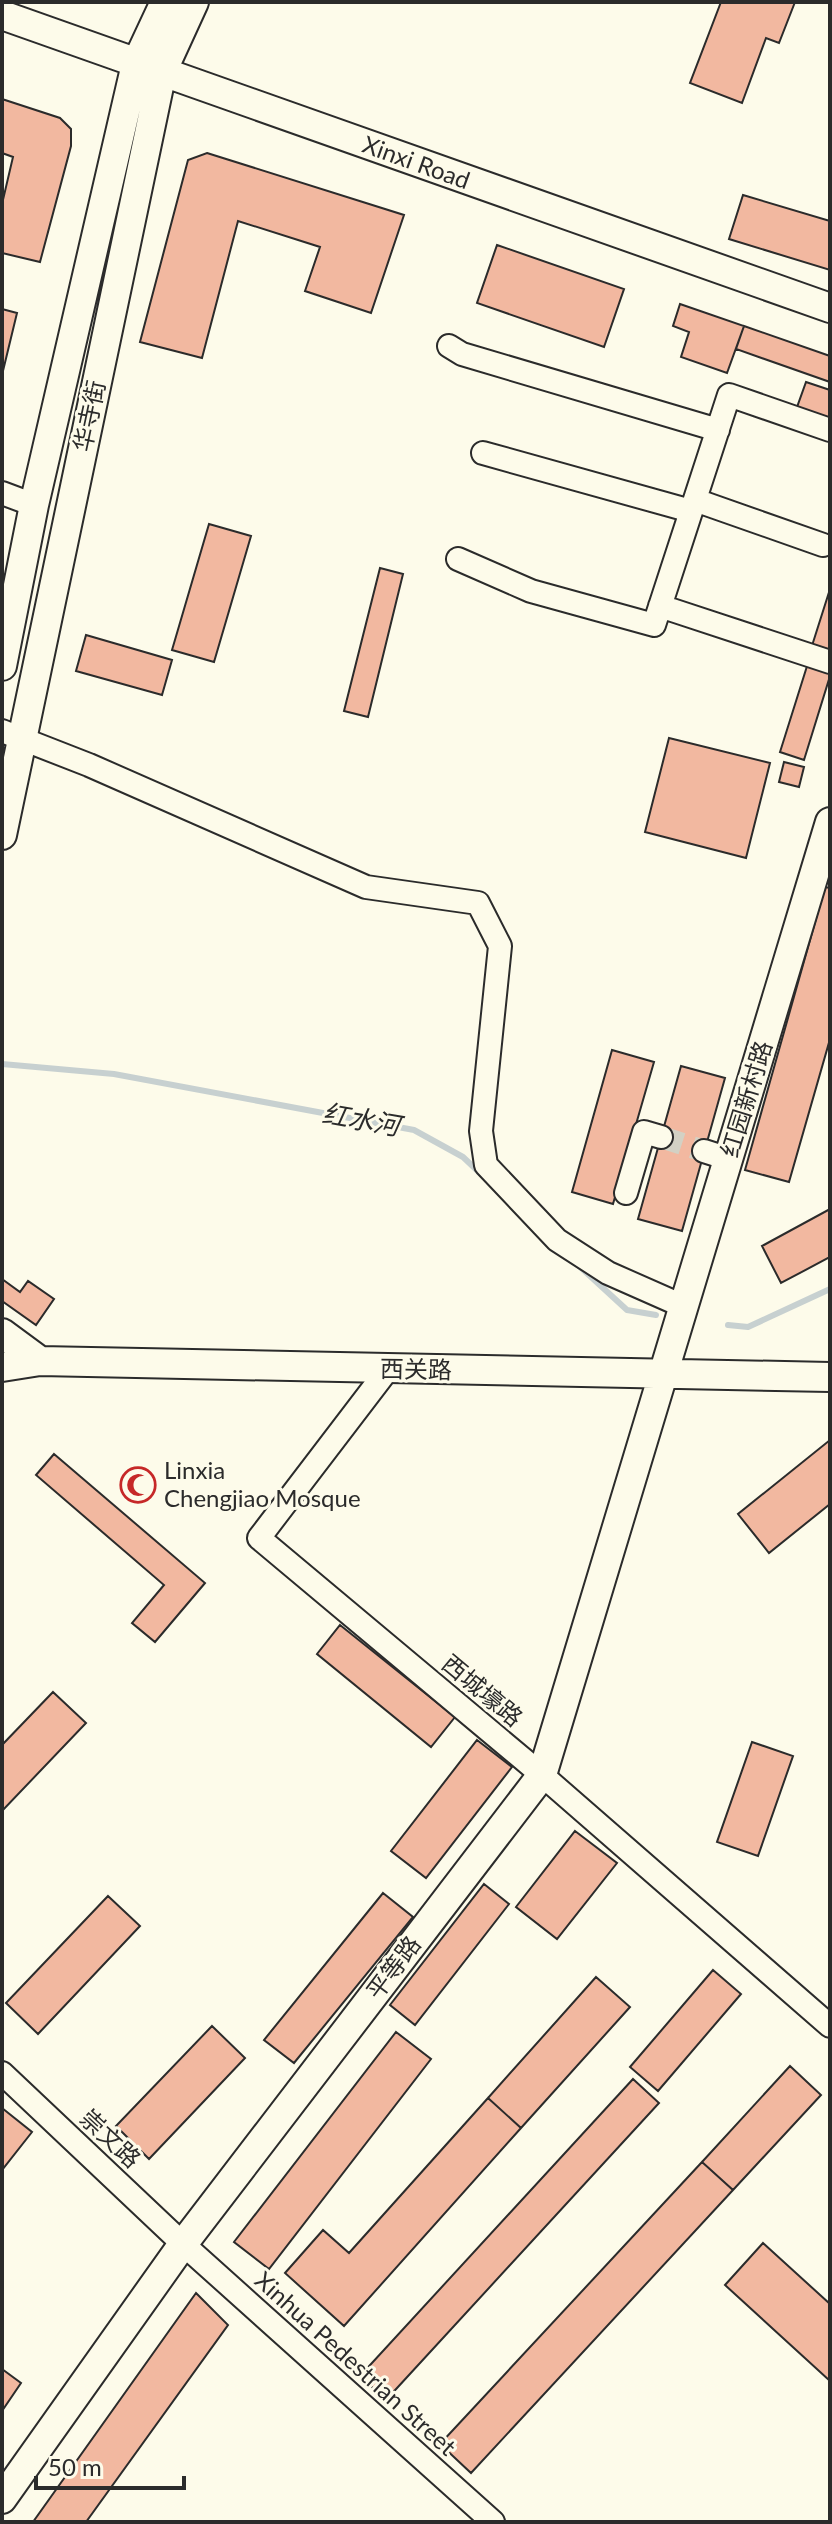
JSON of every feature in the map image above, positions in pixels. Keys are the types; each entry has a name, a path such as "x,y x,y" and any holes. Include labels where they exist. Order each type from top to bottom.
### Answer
{"main road":[{"name":"华寺街","path":"2,666 33,512 165,2"},
{"name":"华寺街","path":"2,835 149,68 194,2"},
{"name":"Xinxi Road","path":"2,15 830,308"},
{"name":"红园新村路","path":"664,1376 685,1307 717,1155 830,822"},
{"path":"2,1333 40,1361"},
{"name":"西关路","path":"2,1367 40,1361 830,1377"},
{"name":"平等路","path":"2,2499 183,2244 542,1775 664,1376"}],"street":[{"path":"449,346 462,354 718,430"},
{"path":"458,559 531,591 654,625 729,395 830,430"},
{"path":"483,453 693,506 823,545"},
{"path":"2,493 33,512"},
{"path":"2,507 33,512"},
{"path":"660,606 830,662"},
{"path":"2,731 89,765 366,887 478,903 500,946 481,1131 486,1165 557,1240 608,1273 685,1307"},
{"path":"626,1193 644,1132 661,1137"},
{"name":"西城壕路","path":"388,1369 259,1538 542,1775 830,2026"},
{"name":"崇文路","path":"2,2073 183,2244"},
{"name":"Xinhua Pedestrian Street","path":"183,2244 493,2522"}],"building":[{"path":"721,2 795,2 779,43 766,38 742,103 690,83"},
{"path":"2,99 60,118 71,129 71,146 40,262 2,253 2,204 13,157 2,153"},
{"path":"207,153 404,215 371,313 305,291 320,247 238,221 202,358 140,342 188,160"},
{"path":"743,195 830,221 830,270 729,239"},
{"path":"497,245 624,289 604,347 477,303"},
{"path":"680,304 744,326 727,373 681,357 689,332 673,326"},
{"path":"2,309 17,313 2,375"},
{"path":"744,326 830,356 830,382 736,349"},
{"path":"806,382 830,390 830,422 796,410"},
{"path":"209,524 251,536 214,662 172,650"},
{"path":"380,568 403,574 368,717 344,711"},
{"path":"830,589 830,658 810,652"},
{"path":"86,635 172,660 162,695 76,671"},
{"path":"808,663 830,670 830,676 804,760 780,752"},
{"path":"669,738 770,763 746,858 645,832"},
{"path":"784,762 804,767 799,787 779,782"},
{"path":"825,887 830,888 830,1039 789,1182 745,1170"},
{"path":"612,1050 654,1062 613,1204 572,1192"},
{"path":"681,1066 725,1078 682,1231 638,1219"},
{"path":"830,1209 830,1257 781,1283 762,1246"},
{"path":"2,1279 20,1292 28,1281 54,1299 36,1325 2,1301"},
{"path":"830,1440 830,1504 769,1553 738,1514"},
{"path":"54,1454 205,1583 155,1642 132,1623 164,1585 36,1475"},
{"path":"340,1625 455,1717 431,1747 317,1654"},
{"path":"53,1692 86,1723 2,1811 2,1745"},
{"path":"477,1740 512,1767 426,1878 391,1851"},
{"path":"752,1742 793,1756 758,1856 717,1842"},
{"path":"575,1831 617,1863 557,1939 516,1907"},
{"path":"484,1884 509,1904 415,2025 390,2005"},
{"path":"383,1893 413,1917 294,2063 264,2040"},
{"path":"108,1896 140,1926 38,2034 6,2003"},
{"path":"713,1970 741,1994 658,2091 630,2067"},
{"path":"596,1977 630,2007 521,2128 488,2098"},
{"path":"212,2026 245,2058 149,2159 116,2126"},
{"path":"396,2032 431,2059 269,2269 234,2242"},
{"path":"790,2066 821,2095 733,2190 702,2162"},
{"path":"633,2079 659,2103 386,2400 360,2376"},
{"path":"488,2098 521,2128 344,2326 285,2273 323,2230 349,2253"},
{"path":"2,2108 32,2132 2,2170"},
{"path":"702,2162 733,2190 471,2473 440,2444"},
{"path":"763,2243 830,2304 830,2381 725,2285"},
{"path":"196,2293 228,2325 86,2522 33,2522"},
{"path":"2,2369 21,2383 2,2411"}],"waterway":[{"name":"红水河","path":"2,1064 114,1074 414,1130 463,1157 482,1175"},
{"name":"红水河","path":"578,1265 627,1310 656,1315"},
{"name":"红水河","path":"728,1325 748,1327 830,1289"}],"tunnel":[{"path":"661,1137 704,1151"}],"place":[{"name":"Linxia Chengjiao Mosque","path":"138,1485"}]}
